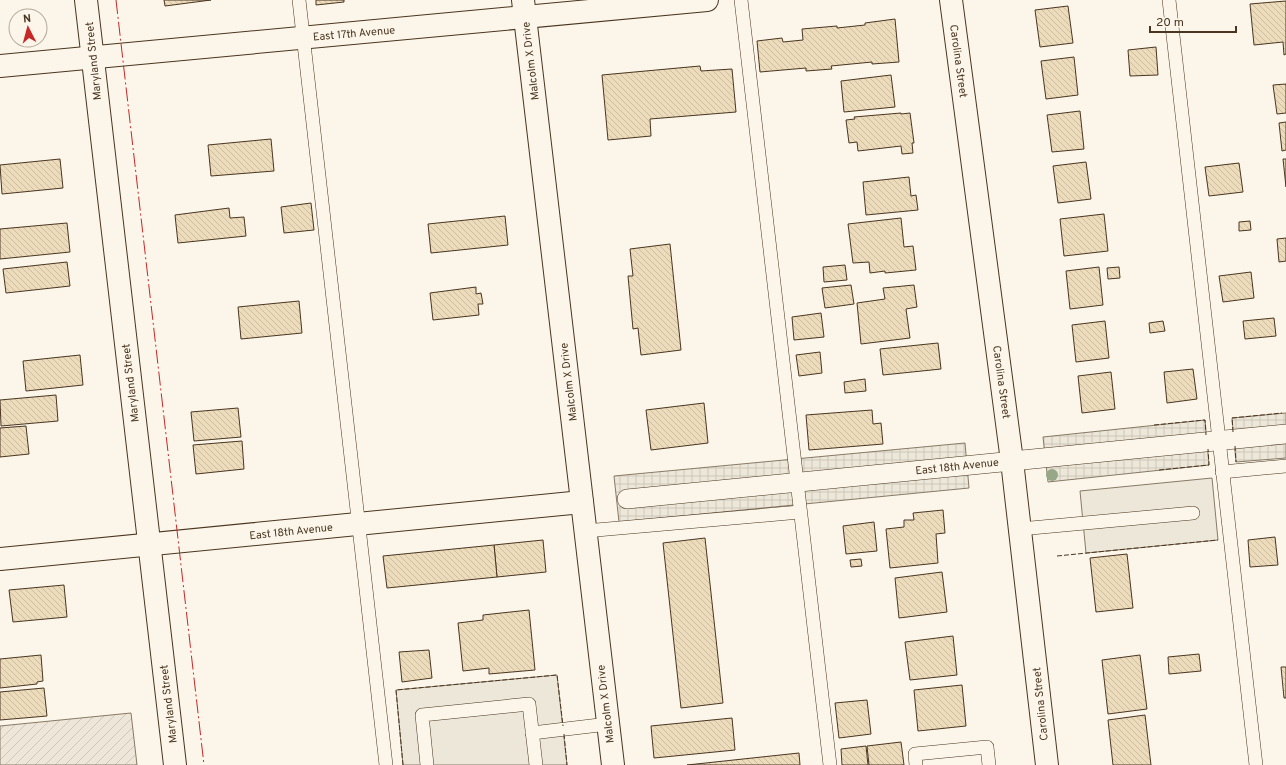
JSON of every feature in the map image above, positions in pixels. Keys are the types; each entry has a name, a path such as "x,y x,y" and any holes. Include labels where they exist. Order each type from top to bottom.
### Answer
{"street":[{"name":"Maryland Street","path":"86,0 175,765"},
{"name":"East 17th Avenue","path":"0,66 303,38 524,9 707,0"},
{"name":"Carolina Street","path":"951,0 1012,460 1046,765"},
{"name":"Malcolm X Drive","path":"524,9 612,765"},
{"name":"East 18th Avenue","path":"627,499 1286,434"},
{"name":"East 18th Avenue","path":"0,559 582,502"}],"lane":[{"path":"299,0 360,524 386,765"},
{"path":"741,0 830,765"},
{"path":"1169,0 1256,765"},
{"path":"1222,472 1286,466"},
{"path":"585,531 800,512"},
{"path":"1020,529 1193,513"},
{"path":"427,765 422,715 528,704 536,765"},
{"path":"532,733 608,724"},
{"path":"916,765 915,754 987,747 989,765"}],"shaded area":[{"path":"1286,413 1286,458 1236,462 1232,418"},
{"path":"1205,420 1209,465 1048,482 1043,437"},
{"path":"965,443 969,488 619,522 614,476"},
{"path":"1212,478 1218,540 1086,553 1080,491"},
{"path":"557,675 567,765 403,765 396,690"},
{"path":"131,713 137,765 0,765 0,726"}],"building":[{"path":"164,0 211,0 165,6"},
{"path":"316,0 344,0 344,2 316,5"},
{"path":"1286,1 1286,54 1284,55 1283,42 1254,45 1250,4"},
{"path":"1068,6 1073,43 1040,47 1035,10"},
{"path":"895,19 899,62 872,64 872,62 831,66 832,69 806,71 806,68 760,72 757,41 782,38 783,42 803,40 802,29 837,26 837,28 865,25 865,23"},
{"path":"1156,47 1158,75 1130,76 1128,50"},
{"path":"1074,57 1078,95 1046,99 1041,61"},
{"path":"700,66 701,71 732,69 736,112 650,119 651,136 608,140 602,75"},
{"path":"891,75 895,107 844,112 841,81"},
{"path":"1286,84 1286,113 1277,114 1273,85"},
{"path":"1080,111 1084,149 1052,152 1047,115"},
{"path":"910,113 914,143 912,143 913,153 902,154 901,146 858,151 857,142 849,143 846,120 855,119 854,117"},
{"path":"1286,122 1286,150 1282,151 1279,123"},
{"path":"271,139 274,171 211,176 208,145"},
{"path":"60,159 63,188 2,194 0,165"},
{"path":"1283,159 1286,159 1286,187"},
{"path":"1086,162 1091,199 1058,203 1053,166"},
{"path":"1239,163 1243,192 1209,196 1205,167"},
{"path":"909,177 911,196 916,195 918,210 866,215 863,182"},
{"path":"311,203 314,230 284,233 281,207"},
{"path":"229,208 230,218 244,217 246,236 178,243 175,215"},
{"path":"1104,214 1108,251 1064,256 1060,219"},
{"path":"505,216 508,245 431,253 428,224"},
{"path":"901,218 904,247 913,246 916,270 870,273 869,262 853,263 848,224"},
{"path":"1250,221 1251,230 1239,231 1239,222"},
{"path":"67,223 70,252 0,259 0,229"},
{"path":"1286,238 1286,261 1279,262 1277,239"},
{"path":"670,244 681,350 641,355 638,328 633,329 628,276 633,276 630,249"},
{"path":"67,262 70,286 6,293 3,269"},
{"path":"845,265 847,280 824,282 823,267"},
{"path":"1099,267 1103,305 1070,309 1066,271"},
{"path":"1119,267 1120,278 1108,279 1107,268"},
{"path":"1251,272 1254,298 1223,302 1219,276"},
{"path":"851,285 854,304 825,308 822,288"},
{"path":"914,285 917,307 906,309 910,338 861,344 857,303 885,299 883,288"},
{"path":"476,287 476,294 481,293 483,304 478,304 479,315 433,320 430,293"},
{"path":"299,301 302,333 241,339 238,307"},
{"path":"821,313 824,337 794,340 792,317"},
{"path":"1274,318 1276,336 1245,339 1243,321"},
{"path":"1105,321 1109,358 1076,362 1072,325"},
{"path":"1163,321 1165,331 1150,333 1149,323"},
{"path":"938,343 941,369 883,375 880,349"},
{"path":"820,352 822,373 799,376 796,355"},
{"path":"80,355 83,385 26,391 23,361"},
{"path":"1193,369 1197,399 1167,403 1164,372"},
{"path":"1111,372 1115,409 1082,413 1078,376"},
{"path":"865,379 866,391 845,393 844,382"},
{"path":"56,395 58,421 1,426 0,400"},
{"path":"704,403 708,443 651,450 646,410"},
{"path":"238,408 241,437 194,441 191,412"},
{"path":"872,410 873,424 881,423 883,444 809,450 806,415"},
{"path":"26,426 29,454 0,457 0,428"},
{"path":"242,441 244,469 196,474 193,445"},
{"path":"943,510 945,533 936,534 938,563 890,568 886,529 904,527 904,520 914,520 913,513"},
{"path":"874,522 877,551 846,554 843,526"},
{"path":"1275,537 1278,565 1250,567 1248,540"},
{"path":"705,538 723,703 681,708 663,543"},
{"path":"543,540 546,572 497,577 494,545"},
{"path":"494,545 497,577 387,588 383,556"},
{"path":"1127,554 1133,608 1096,612 1090,558"},
{"path":"861,559 862,566 851,567 850,560"},
{"path":"942,572 947,612 899,618 895,578"},
{"path":"64,585 67,617 13,622 9,590"},
{"path":"529,610 535,670 489,674 489,668 463,671 458,623 483,620 483,615"},
{"path":"953,636 957,675 910,680 905,642"},
{"path":"429,650 432,678 402,682 399,652"},
{"path":"1199,654 1201,671 1169,674 1168,657"},
{"path":"41,655 43,681 37,682 37,684 0,688 0,659"},
{"path":"1140,655 1147,709 1108,714 1102,660"},
{"path":"1281,667 1286,667 1286,698 1284,698"},
{"path":"962,685 966,726 918,731 914,690"},
{"path":"44,688 47,716 0,720 0,692"},
{"path":"867,700 871,734 839,738 835,703"},
{"path":"1145,715 1151,765 1113,765 1108,720"},
{"path":"732,718 735,750 654,758 651,726"},
{"path":"901,742 904,765 869,765 867,746"},
{"path":"866,746 868,765 842,765 841,749"},
{"path":"799,753 800,765 687,765"}],"fence":[{"path":"1233,432 1232,418 1282,413"},
{"path":"1154,425 1205,420 1206,435"},
{"path":"1235,446 1236,462"},
{"path":"1159,470 1209,465 1208,449"},
{"path":"1057,556 1218,540"},
{"path":"403,765 396,690 557,675 563,726"},
{"path":"564,734 567,765"}],"power":[{"path":"116,0 204,765"}]}
